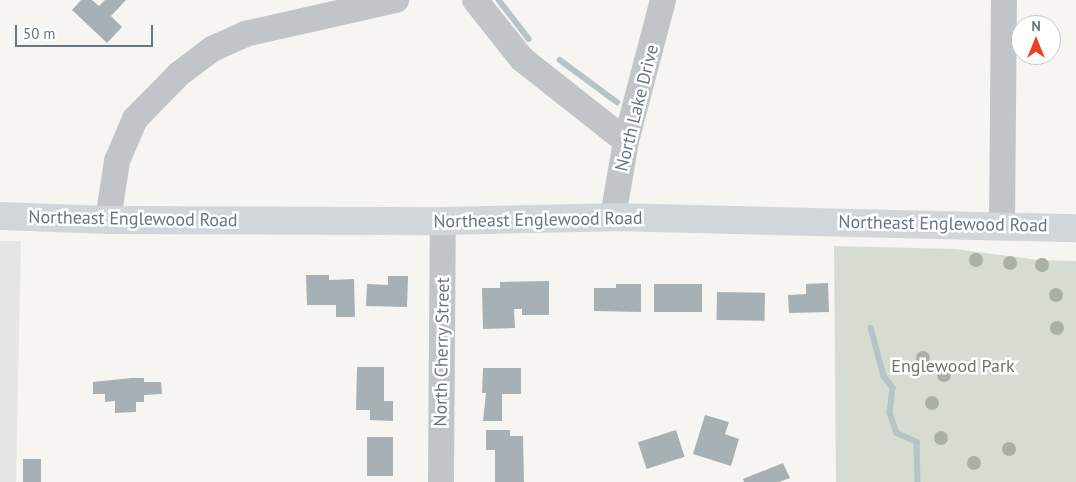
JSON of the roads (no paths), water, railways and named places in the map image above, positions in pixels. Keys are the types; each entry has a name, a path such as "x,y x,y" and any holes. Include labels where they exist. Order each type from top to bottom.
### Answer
{"main road":[{"name":"Northeast Englewood Road","path":"0,216 108,220 443,221 613,217 1076,228"}],"street":[{"path":"108,220 117,161 135,119 156,95 212,49 268,27 396,0"},
{"path":"475,0 522,59 626,141"},
{"name":"North Lake Drive","path":"613,217 626,141 663,0"},
{"path":"1002,225 1004,0"},
{"name":"North Cherry Street","path":"441,482 443,221"}],"waterway":[{"path":"499,0 529,39"},
{"path":"560,60 617,102"},
{"path":"871,328 884,376 893,388 890,413 897,433 917,442 918,482"}],"park label":[{"name":"Englewood Park","path":"953,366"}]}
